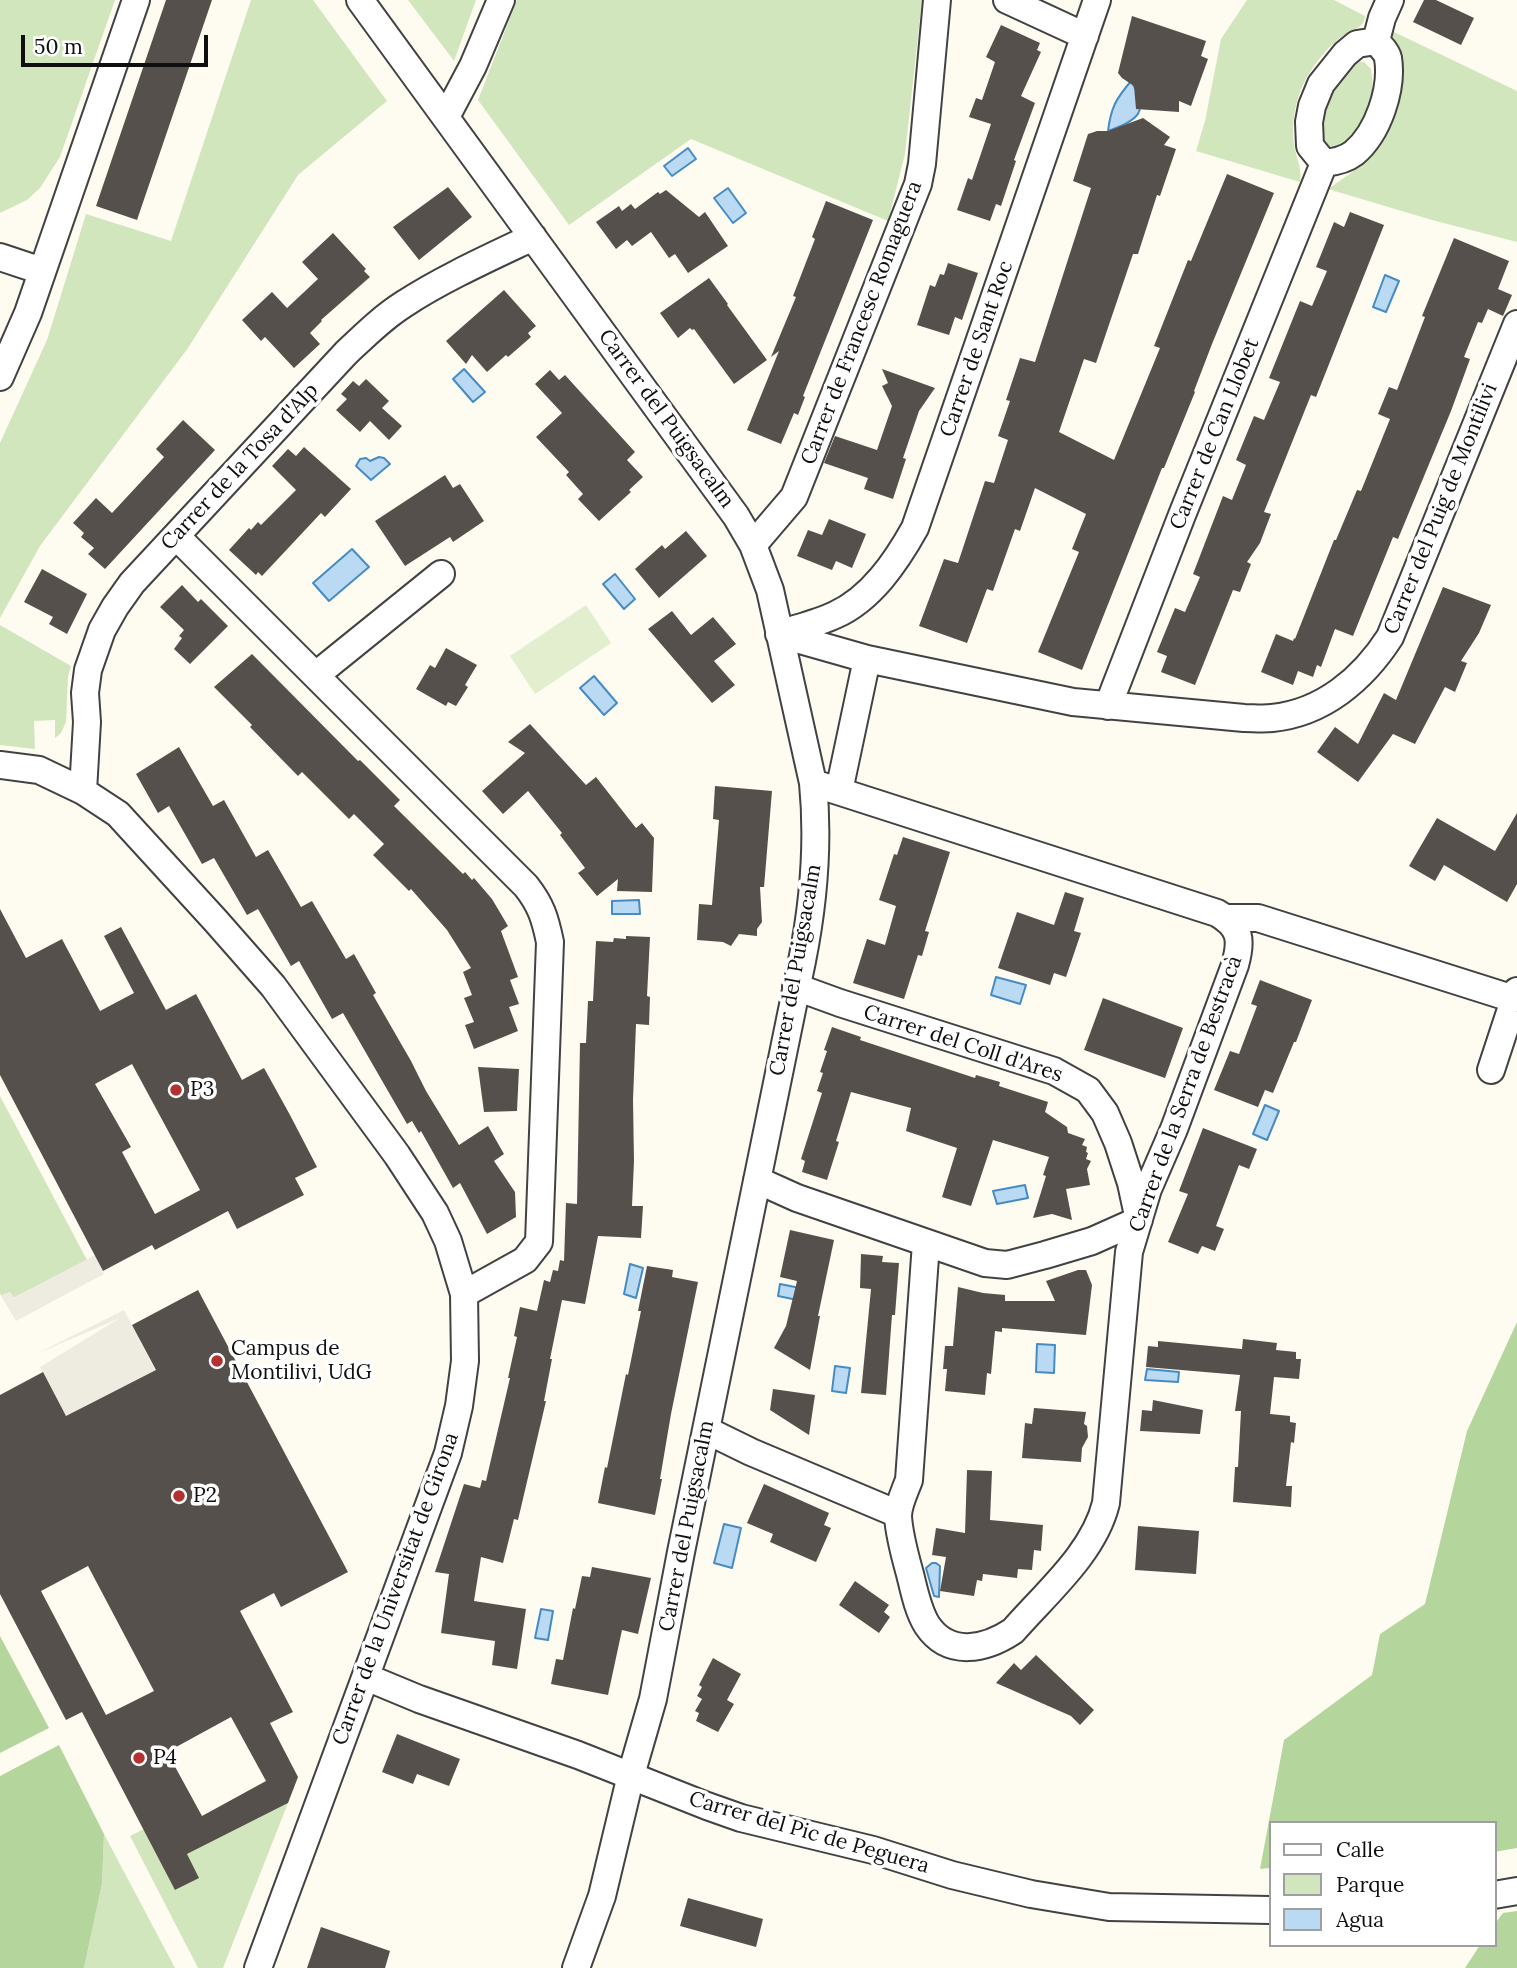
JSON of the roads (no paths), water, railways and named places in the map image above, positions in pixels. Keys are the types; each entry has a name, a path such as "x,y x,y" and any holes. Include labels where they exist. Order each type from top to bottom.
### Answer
{"street":[{"path":"0,377 27,313 135,0"},
{"name":"Carrer del Puigsacalm","path":"360,0 736,516 753,545 770,590 813,783 817,852 814,890 796,987 653,1699 631,1775 602,1896 576,1968"},
{"path":"446,117 473,66 501,0"},
{"name":"Carrer de Francesc Romaguera","path":"753,545 794,497 918,184 937,0"},
{"path":"1007,0 1085,36"},
{"name":"Carrer de Sant Roc","path":"779,634 835,615 859,601 886,572 915,528 1097,0"},
{"path":"1376,41 1390,0"},
{"path":"1376,41 1388,56 1385,99 1379,119 1354,153 1338,162 1324,163 1310,146 1309,122 1321,84 1345,54 1357,44 1376,41"},
{"name":"Carrer de Can Llobet","path":"1108,706 1324,163"},
{"name":"Carrer de la Tosa d'Alp","path":"83,791 88,670 94,650 115,607 132,583 346,353 375,326 404,304 533,237"},
{"path":"0,257 42,271"},
{"name":"Carrer del Puig de Montilivi","path":"779,634 867,659 1073,702 1269,719 1320,703 1363,673 1390,638 1517,324"},
{"path":"176,536 526,886 538,902 546,920 550,942 539,1242 525,1260 464,1294"},
{"path":"316,675 441,574"},
{"path":"839,791 867,659"},
{"name":"Carrer de la Universitat de Girona","path":"0,765 39,770 83,791 118,814 215,920 281,997 397,1155 435,1213 464,1294 465,1360 459,1406 448,1453 258,1968"},
{"path":"813,783 1226,918 1258,918 1515,995 1491,1070"},
{"name":"Carrer de la Serra de Bestracà","path":"898,1514 905,1557 927,1625 939,1638 965,1648 980,1647 1013,1630 1085,1549 1102,1520 1107,1503 1129,1252 1148,1189 1174,1129 1235,965 1240,946 1236,929 1226,918"},
{"name":"Carrer del Coll d'Ares","path":"796,987 1054,1071 1088,1090 1105,1113 1118,1143 1139,1220"},
{"path":"757,1180 797,1198 985,1263 1007,1265 1092,1241 1139,1220"},
{"path":"706,1430 751,1452 898,1514 909,1480 926,1243"},
{"name":"Carrer del Pic de Peguera","path":"366,1676 419,1699 631,1775 741,1818 873,1850 952,1875 1031,1894 1109,1907 1268,1910"},
{"path":"1496,1895 1517,1891"}],"water":[{"path":"1131,81 1140,101 1138,114 1127,123 1108,131 1115,104"},
{"path":"688,148 696,159 672,176 664,166"},
{"path":"728,188 746,213 733,223 714,198"},
{"path":"1385,275 1399,281 1386,312 1373,307"},
{"path":"464,369 485,392 473,402 453,379"},
{"path":"379,457 390,464 371,480 356,466 360,459 366,458 370,461"},
{"path":"352,549 369,567 329,601 313,583"},
{"path":"615,574 635,599 624,609 603,584"},
{"path":"594,676 617,703 604,715 580,688"},
{"path":"639,900 640,914 612,914 612,901"},
{"path":"996,977 1026,985 1020,1004 991,995"},
{"path":"1265,1105 1279,1111 1267,1140 1253,1134"},
{"path":"1025,1185 1028,1198 997,1204 993,1191"},
{"path":"630,1264 643,1268 636,1298 624,1294"},
{"path":"780,1284 810,1290 807,1302 778,1296"},
{"path":"1037,1344 1055,1345 1054,1373 1036,1372"},
{"path":"835,1366 850,1368 846,1393 832,1391"},
{"path":"1147,1369 1179,1372 1178,1382 1145,1380"},
{"path":"724,1524 741,1528 732,1568 714,1563"},
{"path":"932,1563 940,1566 939,1597 934,1596 926,1568"},
{"path":"541,1609 553,1611 548,1640 535,1638"}],"place":[{"name":"P3","path":"176,1090"},
{"name":"Campus de Montilivi, UdG","path":"217,1361"},
{"name":"P2","path":"179,1496"},
{"name":"P4","path":"139,1758"}]}
